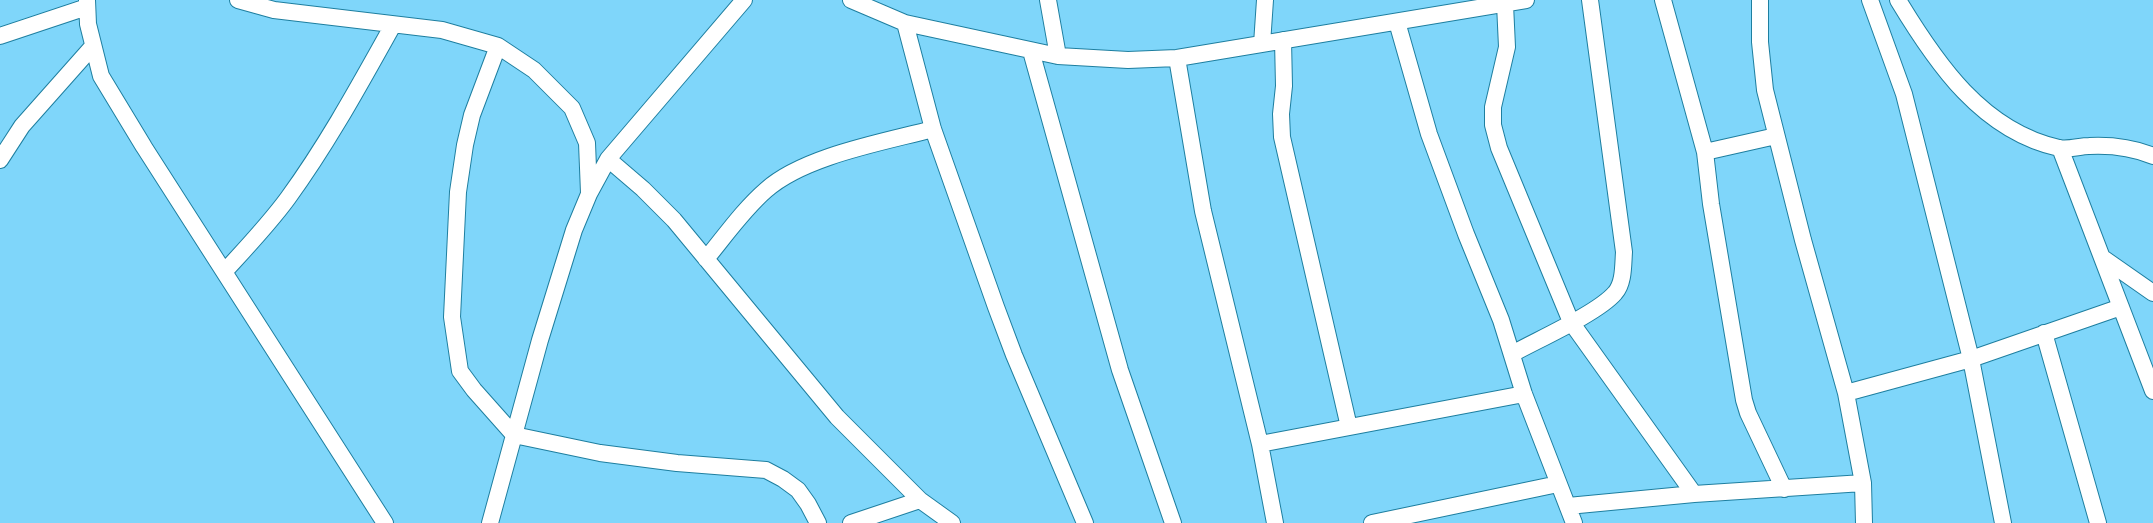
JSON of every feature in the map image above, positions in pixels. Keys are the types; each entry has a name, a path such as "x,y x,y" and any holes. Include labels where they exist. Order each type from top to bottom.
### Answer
{"street":[{"path":"238,0 274,10 458,33 498,46 520,58 572,108 587,143 589,194"},
{"path":"315,0 322,17"},
{"path":"490,523 574,230 589,194 608,159 744,0"},
{"path":"851,0 906,23 1031,51 1058,56 1120,60 1176,58 1526,0"},
{"path":"1048,0 1058,56"},
{"path":"1262,44 1265,0"},
{"path":"1512,354 1596,308 1615,293 1621,282 1624,252 1590,0"},
{"path":"1663,0 1705,152 1710,204 1744,400 1748,414 1784,489"},
{"path":"1760,0 1760,42 1764,85 1776,136 1846,393 1863,483 1864,523"},
{"path":"1870,0 1904,94 1971,359 2003,523"},
{"path":"1898,0 1957,85 1976,104 2014,132 2060,148 2090,146 2120,148 2153,156"},
{"path":"0,36 87,4 88,24 101,76 144,147 385,523"},
{"path":"1505,4 1507,47 1493,108 1493,125 1499,148 1571,322 1694,494"},
{"path":"1398,22 1429,134 1466,234 1501,320 1524,394 1574,523"},
{"path":"906,23 933,129 1014,355 1085,523"},
{"path":"225,271 266,226 304,176 342,117 393,25"},
{"path":"1283,40 1282,137 1349,427"},
{"path":"0,160 22,126 93,46"},
{"path":"498,46 472,115 465,145 458,192 452,317 460,371 474,390 514,435 610,454 677,464 766,470 798,490 818,523"},
{"path":"1031,51 1120,370 1174,523"},
{"path":"1176,58 1203,211 1260,444 1275,523"},
{"path":"706,260 748,208 766,189 783,177 818,161 933,129"},
{"path":"1705,152 1776,136"},
{"path":"2060,148 2153,391"},
{"path":"608,159 643,189 674,220 838,417 920,500 952,523"},
{"path":"2103,258 2153,293"},
{"path":"1846,393 1971,359 2122,307"},
{"path":"2044,334 2098,523"},
{"path":"1260,444 1524,394"},
{"path":"1568,506 1694,494 1863,483"},
{"path":"1372,523 1558,484"},
{"path":"851,523 920,500"}]}
